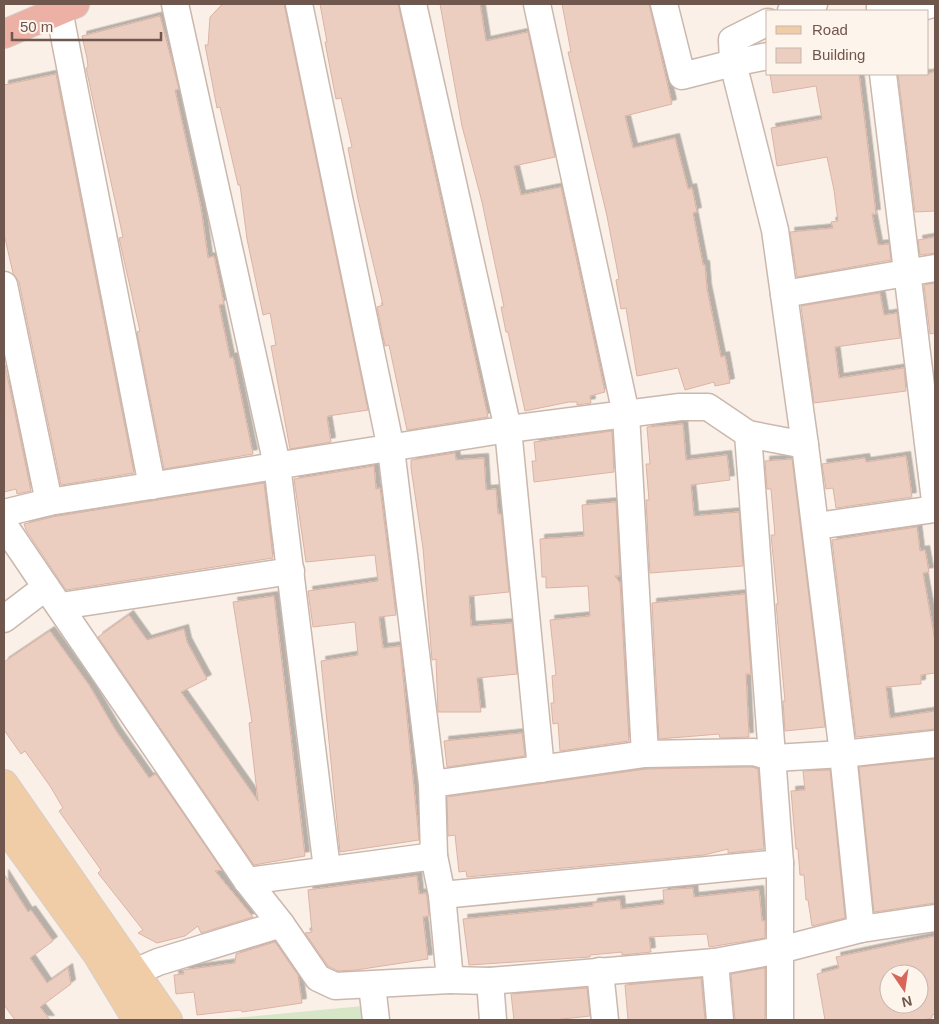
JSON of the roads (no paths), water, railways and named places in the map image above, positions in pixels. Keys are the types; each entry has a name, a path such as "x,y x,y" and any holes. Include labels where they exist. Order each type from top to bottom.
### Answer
{"highway":[{"path":"4,34 67,7"}],"main road":[{"path":"4,784 168,1020"},
{"path":"4,824 97,954 137,1020"}],"street":[{"path":"175,4 277,465 327,869"},
{"path":"299,4 391,449 432,784 434,856 442,895 450,980"},
{"path":"413,4 508,429 541,769"},
{"path":"537,4 626,414 645,754"},
{"path":"664,4 682,76 766,56"},
{"path":"794,10 814,4"},
{"path":"913,10 932,4"},
{"path":"67,7 152,486"},
{"path":"766,23 732,40 733,63 775,230 817,526 843,754 860,928"},
{"path":"882,75 935,501"},
{"path":"784,294 935,268"},
{"path":"4,285 49,502"},
{"path":"4,513 49,502 277,465 391,449 508,429 680,407 708,407 748,434 806,446"},
{"path":"748,434 774,758 780,862 780,1020"},
{"path":"817,526 935,509"},
{"path":"4,526 247,881 281,924 318,978 335,986 450,980 490,981 715,962 780,950 860,928 935,918"},
{"path":"4,619 53,596 291,571"},
{"path":"432,784 645,754 754,752 774,758 843,754 935,744"},
{"path":"247,881 434,856"},
{"path":"442,895 780,862"},
{"path":"135,972 158,962 281,924"},
{"path":"715,962 720,1020"},
{"path":"600,971 605,1020"},
{"path":"490,981 493,1020"},
{"path":"372,985 376,1020"}]}
